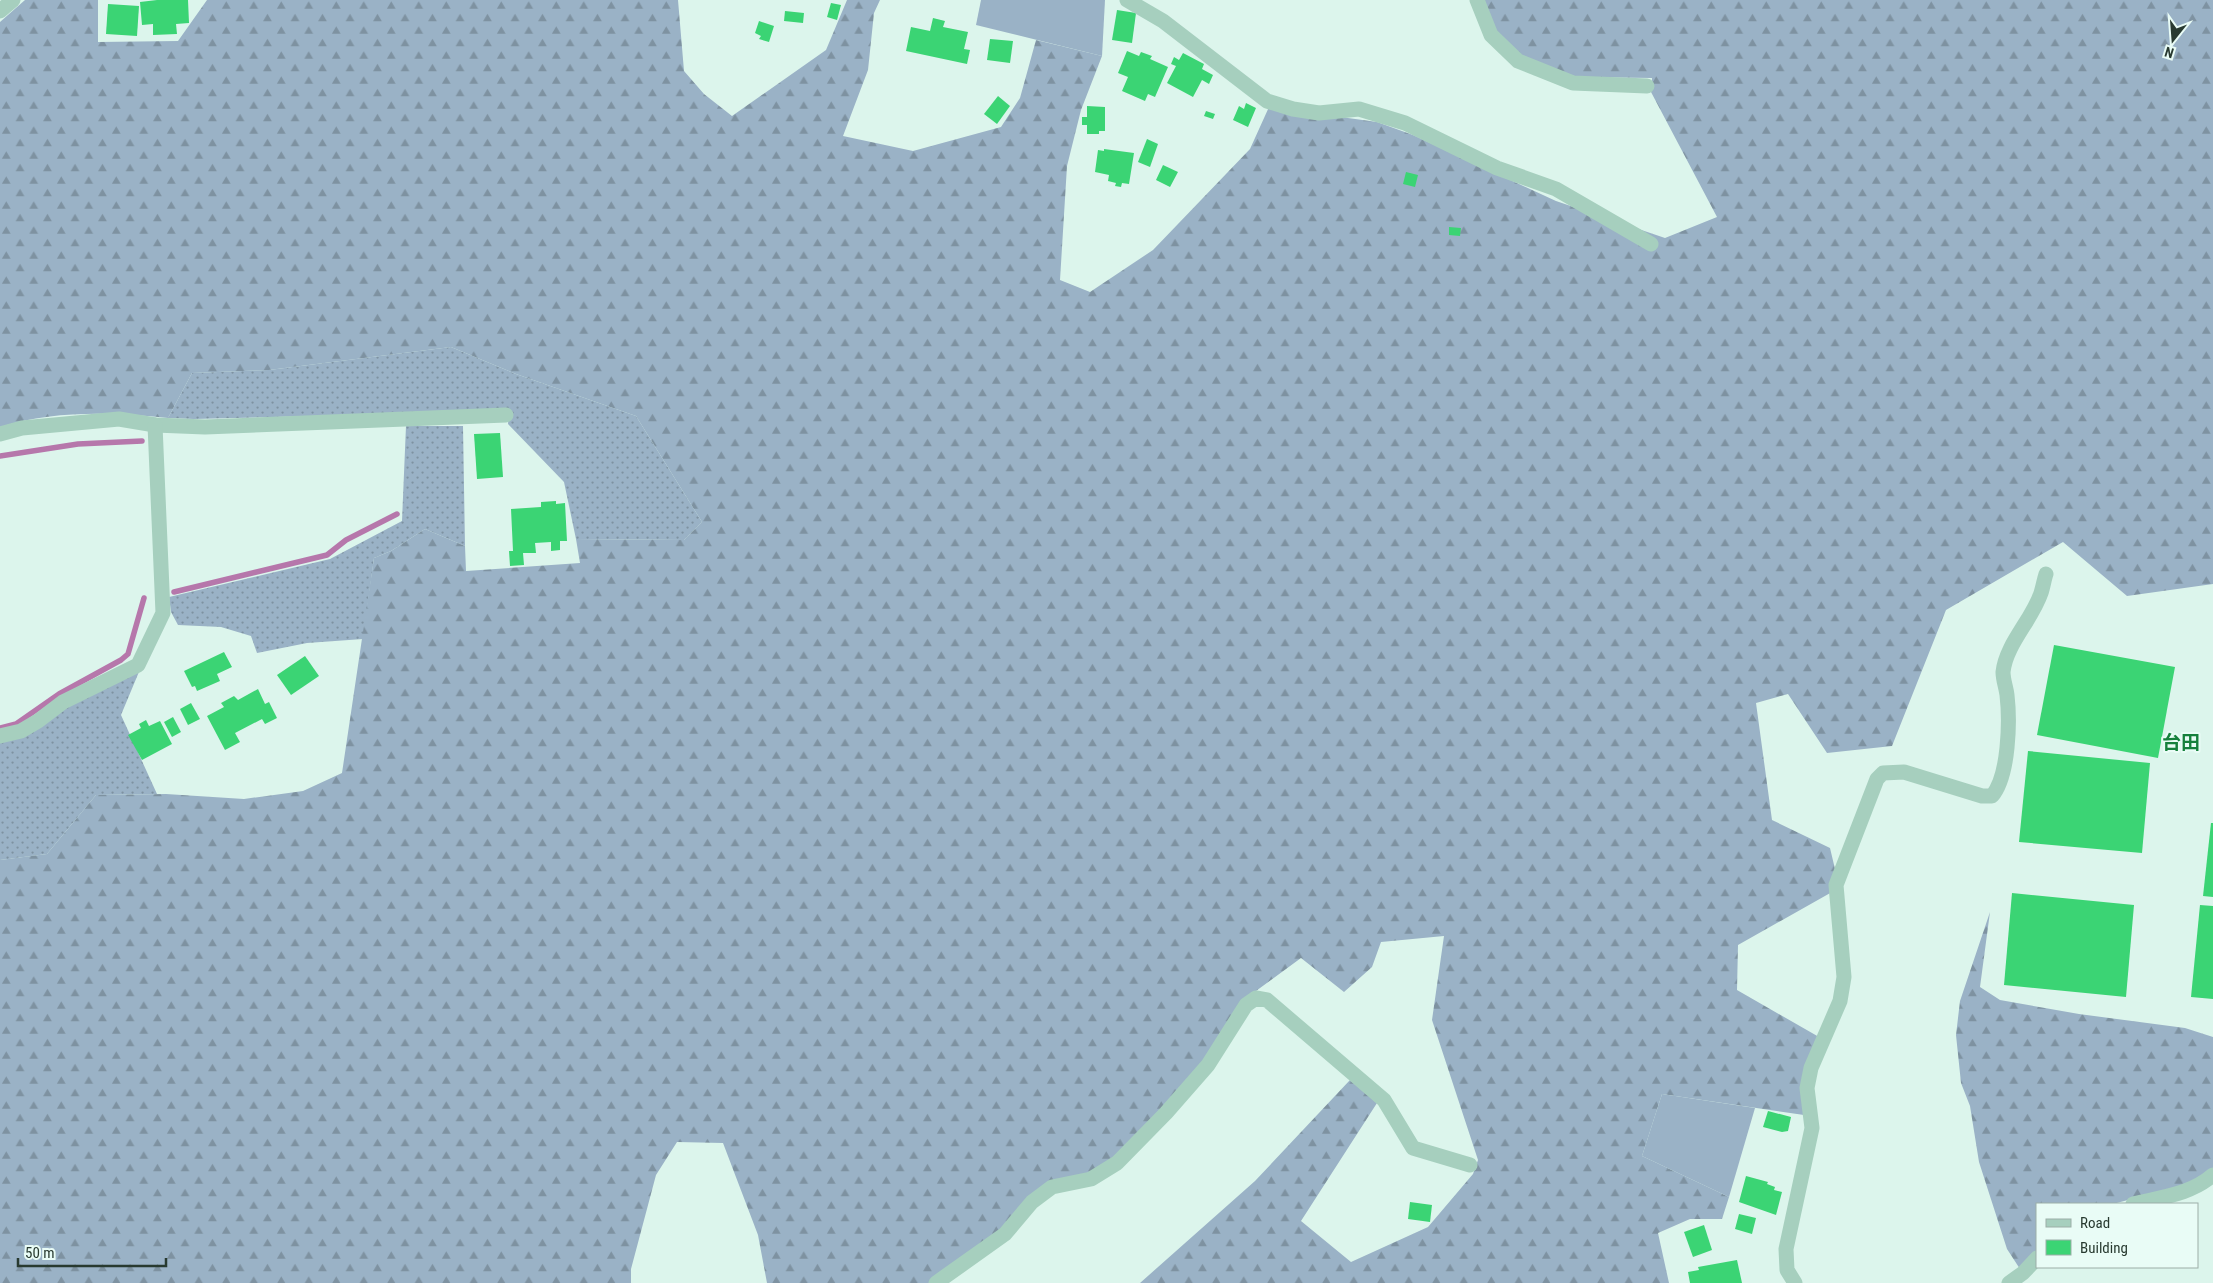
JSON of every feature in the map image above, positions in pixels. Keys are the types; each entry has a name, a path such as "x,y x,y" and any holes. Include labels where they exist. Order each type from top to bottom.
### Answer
{"street":[{"path":"0,11 13,0"},
{"path":"1127,0 1163,21 1267,101 1293,109 1320,113 1359,109 1405,123 1497,168 1556,189 1651,244"},
{"path":"1477,0 1491,35 1518,61 1573,83 1647,86"},
{"path":"0,434 22,428 119,419 154,425 205,427 506,415"},
{"path":"0,736 21,731 63,702 138,665 163,613 154,425"},
{"path":"1795,1283 1787,1270 1786,1249 1812,1128 1807,1088 1811,1068 1840,1001 1844,977 1836,885 1877,779 1883,773 1904,772 1982,796 1992,796 1999,788 2005,758 2007,715 2007,695 2003,674 2005,661 2041,594 2046,574"},
{"path":"936,1283 1006,1234 1032,1202 1052,1187 1091,1179 1117,1163 1166,1113 1208,1065 1246,1005 1256,998 1267,1000 1384,1100 1413,1148 1470,1165"},
{"path":"2137,1203 2170,1196 2194,1188 2213,1176"},
{"path":"2009,1283 2022,1274 2036,1259"}],"green space":[{"path":"25,0 98,0 98,42 178,41 207,0 678,0 684,71 704,94 732,116 826,50 847,0 880,0 874,13 868,70 843,136 913,151 1001,127 1020,98 1036,40 1102,56 1081,110 1067,166 1060,280 1090,292 1153,250 1250,149 1269,107 1377,122 1413,135 1556,201 1665,238 1717,217 1651,92 1652,78 1577,77 1522,57 1495,32 1482,0 2213,0 2213,584 2127,596 2063,542 1946,610 1892,746 1827,753 1788,694 1756,703 1772,820 1830,848 1835,869 1832,892 1738,945 1737,990 1819,1037 1804,1115 1662,1094 1642,1156 1729,1197 1722,1219 1690,1219 1658,1233 1669,1283 1140,1283 1255,1181 1350,1080 1377,1103 1301,1221 1351,1262 1428,1227 1473,1174 1478,1160 1432,1020 1444,936 1381,942 1372,967 1344,992 1301,958 1245,999 1200,1069 1113,1158 1091,1172 1076,1176 1006,1225 931,1283 767,1283 758,1235 723,1143 677,1142 656,1175 631,1269 631,1283 0,1283 0,860 47,854 96,795 166,794 244,799 303,791 342,773 374,558 391,551 425,529 465,546 466,571 580,563 576,539 684,540 702,522 636,416 516,374 451,347 269,370 192,373 168,418 126,414 62,415 20,421 0,427 0,22"},
{"path":"981,0 1105,0 1102,56 976,25"},
{"path":"451,347 516,374 636,416 702,522 684,540 576,539 564,482 508,424 509,411 194,419 168,418 192,373 269,370"},
{"path":"406,426 463,426 465,546 425,529 391,551 374,558 363,639 307,643 257,653 251,636 221,627 178,625 171,612 169,597 330,559 402,521"},
{"path":"141,667 121,715 157,794 96,795 47,854 0,860 0,741"},
{"path":"1990,912 1980,987 2000,1000 2079,1014 2185,1028 2213,1037 2213,1169 2198,1181 2117,1203 2036,1203 2036,1252 2020,1269 2007,1249 1979,1162 1970,1106 1961,1083 1956,1035 1960,1001"},
{"path":"1662,1094 1755,1108 1729,1197 1642,1156"}],"building":[{"path":"188,0 189,23 176,24 177,34 153,35 153,24 142,25 140,2"},
{"path":"831,3 841,5 837,20 827,17"},
{"path":"108,4 139,6 137,36 106,34"},
{"path":"1117,10 1136,13 1132,43 1112,40"},
{"path":"785,11 804,13 803,23 784,21"},
{"path":"933,18 945,21 943,27 968,32 964,49 970,50 967,64 906,51 911,27 930,31"},
{"path":"759,21 774,26 769,42 759,39 761,36 755,33"},
{"path":"990,39 1013,41 1010,63 987,60"},
{"path":"1127,51 1139,56 1141,52 1152,56 1150,59 1168,67 1155,97 1148,94 1145,101 1122,91 1128,77 1118,73"},
{"path":"1183,53 1204,64 1202,69 1213,75 1209,84 1202,80 1193,97 1167,83 1176,66 1171,64 1174,57 1179,60"},
{"path":"998,96 1010,106 997,124 984,114"},
{"path":"1246,103 1256,108 1248,127 1233,120 1239,106 1244,109"},
{"path":"1087,106 1105,107 1105,131 1099,131 1099,134 1087,134 1087,125 1082,125 1082,117 1087,117"},
{"path":"1206,111 1215,114 1213,119 1204,116"},
{"path":"1147,139 1158,144 1150,167 1138,162"},
{"path":"1104,149 1134,153 1129,184 1122,183 1121,187 1115,186 1116,183 1108,181 1109,175 1095,172 1098,150 1104,151"},
{"path":"1163,165 1178,172 1170,187 1156,180"},
{"path":"1406,172 1418,175 1415,187 1403,184"},
{"path":"1449,227 1461,228 1460,236 1449,235"},
{"path":"500,433 503,477 477,479 474,434"},
{"path":"556,501 556,504 565,503 567,541 560,541 560,550 551,551 551,542 535,543 536,553 523,553 524,565 510,566 509,551 513,551 511,509 541,507 541,502"},
{"path":"2054,645 2175,667 2158,758 2037,735"},
{"path":"224,652 232,667 217,674 220,681 197,691 195,686 192,687 184,671"},
{"path":"305,656 319,676 291,695 277,675"},
{"path":"258,689 265,704 269,702 277,718 265,724 262,719 235,733 240,742 225,750 207,716 224,707 221,703 234,696 238,700"},
{"path":"191,703 200,719 188,725 180,709"},
{"path":"173,717 181,732 172,737 164,722"},
{"path":"146,720 149,726 160,721 172,744 142,760 128,735 141,728 139,724"},
{"path":"2028,751 2150,763 2142,853 2019,842"},
{"path":"2211,823 2213,823 2213,897 2203,896"},
{"path":"2012,893 2134,905 2126,997 2004,985"},
{"path":"2200,905 2213,906 2213,999 2191,997"},
{"path":"1768,1111 1791,1117 1788,1131 1782,1132 1763,1127"},
{"path":"1746,1176 1768,1182 1767,1184 1775,1187 1774,1190 1782,1192 1776,1215 1739,1202"},
{"path":"1410,1202 1432,1205 1430,1222 1408,1219"},
{"path":"1739,1214 1756,1218 1752,1234 1735,1229"},
{"path":"1704,1225 1712,1250 1693,1257 1684,1232"},
{"path":"1737,1260 1742,1283 1690,1283 1688,1272 1699,1270 1698,1267"}],"waterway":[{"path":"0,456 78,444 142,441"},
{"path":"174,592 327,555 346,540 397,514"},
{"path":"0,728 16,724 59,694 121,660 128,654 144,598"}],"district":[{"name":"台田","path":"2181,742"}]}
